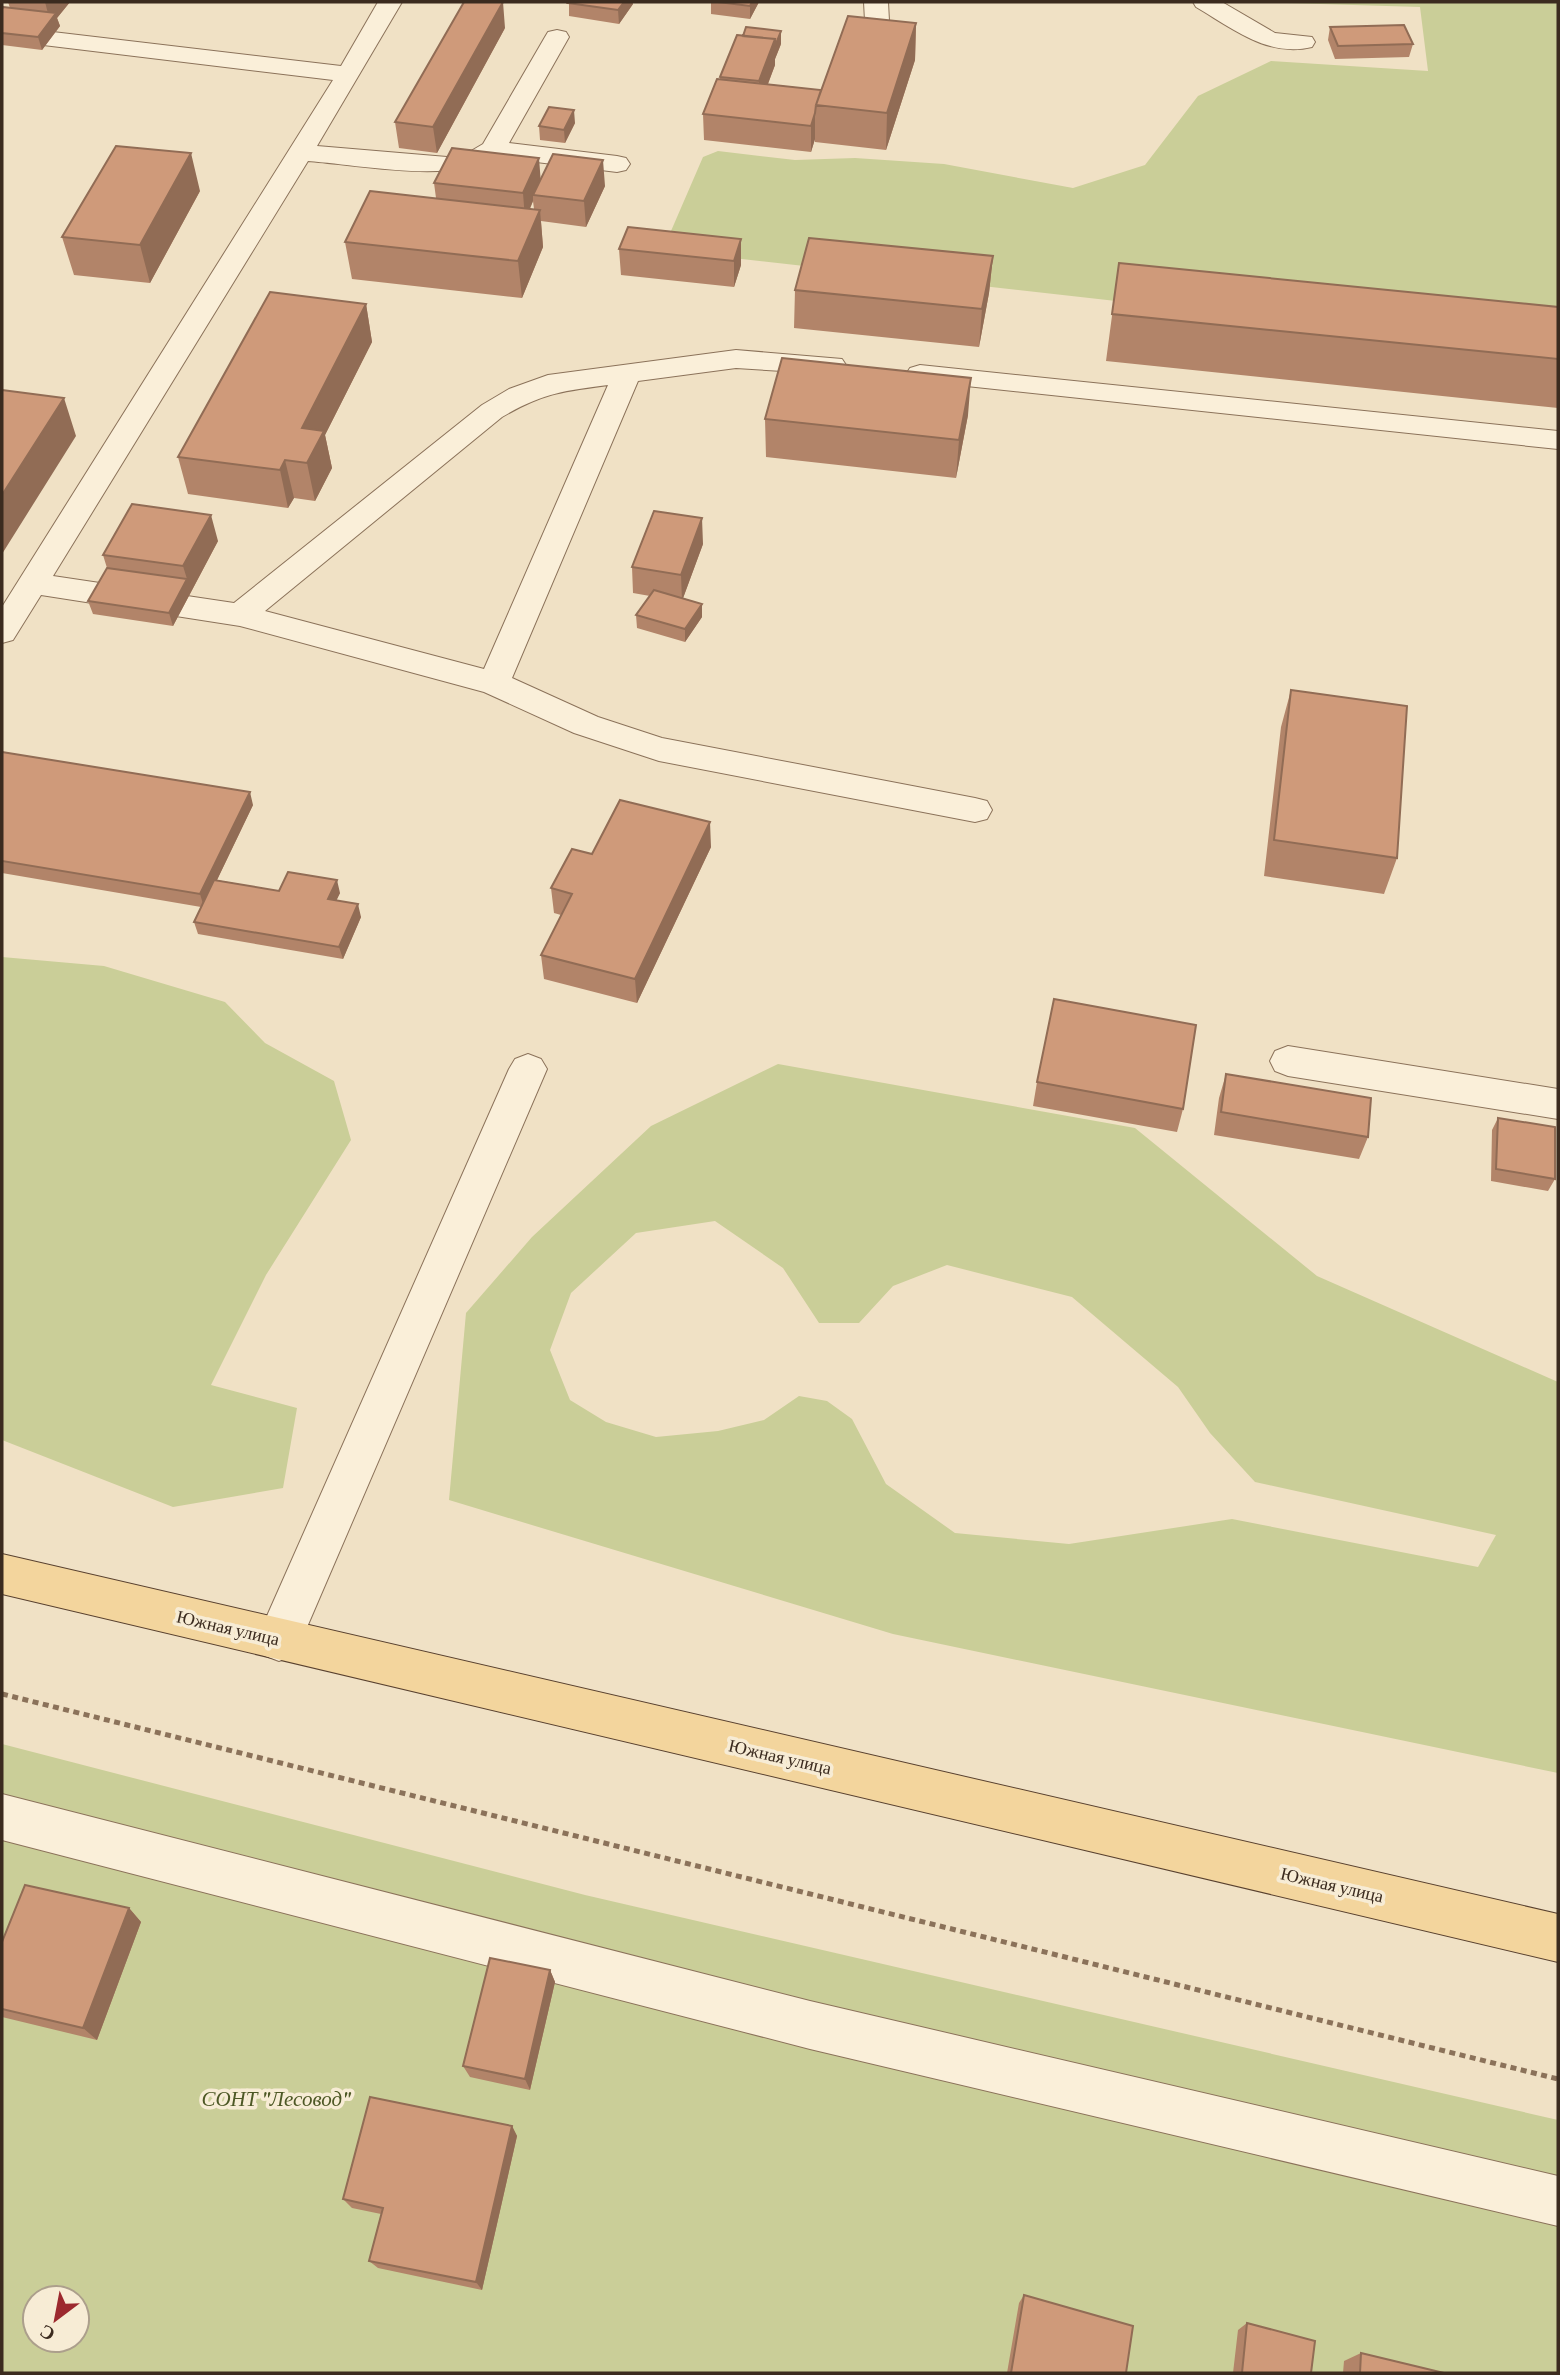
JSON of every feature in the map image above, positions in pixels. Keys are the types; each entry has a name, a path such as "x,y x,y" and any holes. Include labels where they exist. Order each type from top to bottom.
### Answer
{"main road":[{"name":"Южная улица","path":"2,1574 1558,1938"}],"street":[{"path":"2,632 349,74 390,2"},
{"path":"1205,2 1269,40 1303,42"},
{"path":"2,33 349,74"},
{"path":"300,152 447,165 473,161 493,149 557,37"},
{"path":"493,149 617,164"},
{"path":"240,615 492,411 519,395 548,384 736,359 789,360 858,368"},
{"path":"899,372 1558,440"},
{"path":"494,683 627,374"},
{"path":"33,583 240,615 494,683 586,725 659,749 975,810"},
{"path":"1288,1062 1558,1104"},
{"path":"279,1640 528,1069"},
{"path":"2,1817 810,2025 1558,2201"}],"path":[{"path":"2,1693 1558,2079"}],"green space":[{"path":"1257,2 1558,2 1558,323 1116,301 706,255 671,231 703,157 718,151 795,160 855,158 944,164 1073,188 1145,165 1198,96 1271,61 1428,71 1420,7"},
{"path":"2,957 104,966 225,1002 265,1043 334,1081 351,1140 266,1275 211,1385 297,1408 283,1488 173,1507 2,1440"},
{"path":"778,1064 1135,1128 1317,1276 1558,1382 1558,1773 893,1634 449,1500 466,1313 532,1237 651,1126","holes":["715,1221 783,1268 819,1323 859,1323 893,1286 947,1265 1072,1297 1178,1387 1210,1433 1255,1482 1496,1535 1478,1567 1232,1519 1069,1544 955,1533 886,1484 852,1419 827,1401 799,1396 764,1420 718,1431 656,1437 606,1422 570,1400 550,1350 571,1293 636,1233"]},
{"name":"СОНТ \"Лесовод\"","path":"2,1744 585,1895 1558,2120 1558,2373 2,2373"}],"building":[{"path":"464,2 503,2 433,127 395,122"},
{"path":"569,2 624,2 618,10"},
{"path":"718,2 752,2 750,6"},
{"path":"3,7 56,13 38,37 2,33"},
{"path":"848,16 916,23 887,113 816,105"},
{"path":"1404,25 1413,44 1338,46 1330,27"},
{"path":"746,27 781,31 775,46 775,39 743,36"},
{"path":"737,35 775,39 759,81 720,77"},
{"path":"717,79 821,90 811,126 703,114"},
{"path":"549,107 574,110 564,130 539,126"},
{"path":"116,146 191,153 140,245 62,237"},
{"path":"452,148 539,158 523,193 434,183"},
{"path":"553,154 603,160 584,201 533,195"},
{"path":"370,191 540,210 518,261 345,242"},
{"path":"628,227 741,239 734,261 619,249"},
{"path":"809,238 993,256 982,309 795,290"},
{"path":"1119,263 1558,307 1558,359 1112,314"},
{"path":"270,292 366,304 302,428 324,431 307,463 285,460 280,470 178,457"},
{"path":"782,358 971,378 959,440 765,419"},
{"path":"2,390 64,398 2,495"},
{"path":"132,504 211,515 183,566 103,555"},
{"path":"654,511 702,518 681,575 632,567"},
{"path":"107,568 187,579 169,613 88,601"},
{"path":"654,590 702,604 685,629 636,615"},
{"path":"1291,690 1407,706 1397,858 1274,840"},
{"path":"2,752 250,792 200,894 2,861"},
{"path":"620,800 710,822 635,979 541,955 572,894 551,888 572,849 592,854"},
{"path":"288,872 337,880 328,899 358,904 339,947 194,922 214,880 279,891"},
{"path":"1054,999 1196,1025 1183,1109 1037,1082"},
{"path":"1226,1074 1371,1098 1368,1137 1221,1112"},
{"path":"1498,1118 1555,1127 1555,1179 1496,1169"},
{"path":"25,1885 129,1908 83,2028 2,2009 2,1942"},
{"path":"490,1958 550,1970 525,2079 463,2066"},
{"path":"370,2097 512,2126 476,2282 369,2261 383,2208 343,2199"},
{"path":"1024,2295 1133,2326 1126,2373 1011,2373"},
{"path":"1247,2323 1315,2341 1311,2373 1242,2373"},
{"path":"1361,2353 1444,2373 1360,2373"}]}
